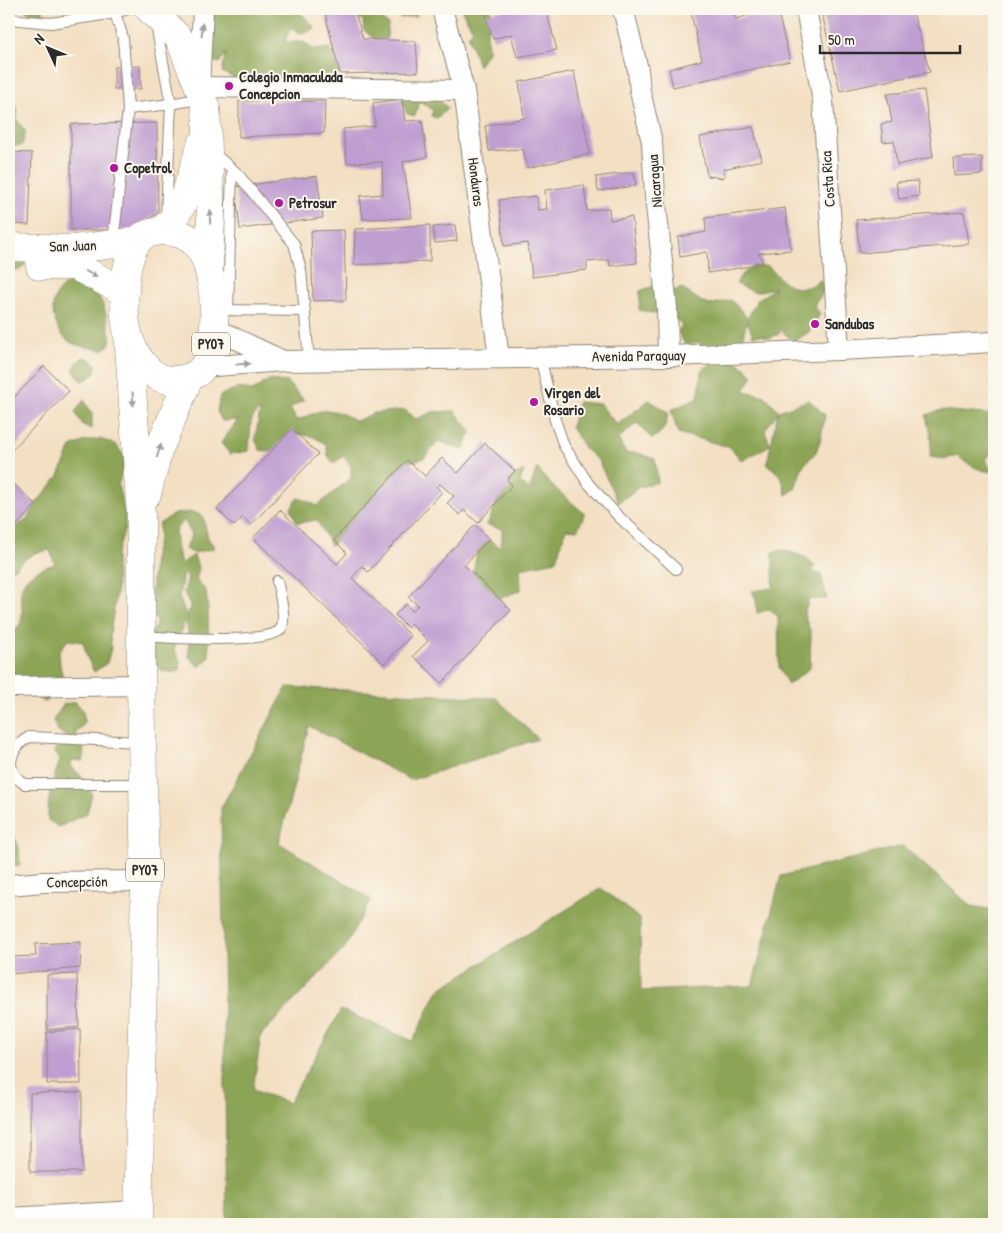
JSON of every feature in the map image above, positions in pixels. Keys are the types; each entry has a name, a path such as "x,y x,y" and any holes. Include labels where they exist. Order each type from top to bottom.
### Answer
{"main road":[{"name":"PY07","path":"144,10 178,38 206,108 211,217 209,265"},
{"name":"PY07","path":"138,1217 146,881 141,685 141,515 125,292 130,255 144,236 174,218 183,203 207,138"},
{"name":"PY07","path":"141,515 159,449 196,372 210,352 219,316 209,265 204,254 192,241 173,231 144,236"},
{"name":"San Juan","path":"9,247 74,249 144,236"},
{"name":"San Juan","path":"9,266 75,266 125,292"},
{"name":"PY07","path":"128,333 145,367 154,374 161,378 174,380 196,372"}],"street":[{"path":"203,9 201,92 464,90"},
{"name":"Honduras","path":"442,9 464,90 499,358"},
{"name":"Nicaragua","path":"623,9 652,142 655,196 667,308 668,356"},
{"name":"Costa Rica","path":"806,9 823,101 839,350"},
{"path":"219,316 283,361"},
{"name":"Avenida Paraguay","path":"196,372 283,361 309,360 668,356 994,342"},
{"path":"9,687 141,685"},
{"name":"Concepción","path":"9,885 43,882 146,881"},
{"path":"9,1218 138,1217"}],"lane":[{"path":"9,19 51,22 144,10 171,104 144,236"},
{"path":"115,14 123,38 128,109 144,236"},
{"path":"128,109 171,104 201,92"},
{"path":"207,138 294,244 301,270 309,360"},
{"path":"232,169 219,316 305,312"},
{"path":"540,357 555,420 564,446 588,483 618,516 676,569"},
{"path":"141,636 201,640 270,636 281,629 284,619 277,581"},
{"path":"142,742 29,737 13,750 11,772 16,779 25,784 144,784"}],"green space":[{"path":"24,9 44,9 41,16 31,16"},
{"path":"214,9 297,9 315,28 304,34 290,29 285,42 304,42 314,50 330,48 340,74 330,84 319,73 313,80 269,88 265,73 255,75 243,83 222,72 226,53 219,63 211,60"},
{"path":"355,9 367,9 369,14 377,16 388,24 387,38 379,39 367,33 364,30 363,20 356,16"},
{"path":"398,9 414,9 417,16 400,18"},
{"path":"461,9 490,9 494,20 487,27 488,52 478,66 468,35 473,30"},
{"path":"402,99 437,99 448,108 437,118 431,116 433,110 420,101 415,116 407,114"},
{"path":"9,103 17,108 17,120 26,132 22,145 14,146 9,139"},
{"path":"9,242 29,261 20,270 9,270"},
{"path":"752,266 768,266 786,283 798,288 805,288 820,280 826,289 814,305 820,314 809,332 795,341 781,329 779,334 769,338 761,335 753,336 747,321 742,340 730,349 702,351 700,342 686,346 678,332 682,325 673,318 639,310 640,291 662,283 670,292 682,288 709,305 731,300 747,319 757,300 775,288 755,292 736,284 741,275"},
{"path":"76,279 84,282 96,292 103,306 111,339 109,345 103,350 79,346 69,342 57,326 53,311 55,298 62,287"},
{"path":"725,354 745,367 753,375 744,391 765,396 779,411 809,400 825,415 821,438 816,452 802,467 795,489 786,495 782,478 767,463 778,412 765,430 770,445 742,461 730,447 678,433 671,410 698,398 702,370"},
{"path":"83,357 91,359 96,364 93,376 82,381 73,370"},
{"path":"268,380 287,382 304,400 290,408 297,421 320,411 333,411 356,421 374,413 405,410 416,419 433,412 455,411 471,432 463,450 439,441 424,458 405,463 331,546 317,520 297,523 291,508 298,498 317,506 351,478 351,466 343,456 334,464 328,456 326,444 314,437 298,434 271,452 260,450 255,439 260,411 257,412 251,421 249,451 230,454 221,443 238,420 222,421 217,411 220,396 236,389 253,391"},
{"path":"84,400 92,414 92,429 83,425 75,412"},
{"path":"649,400 668,412 665,425 660,433 652,439 637,423 618,439 626,453 638,453 655,459 658,482 639,487 618,503 598,460 585,449 571,427 578,402 600,404 617,425"},
{"path":"941,410 994,415 994,452 985,459 993,472 974,467 958,456 945,459 930,457 931,439 926,415"},
{"path":"101,439 116,445 126,458 118,486 125,513 125,528 116,556 117,588 110,634 111,648 107,663 94,672 83,642 68,640 59,651 64,681 57,694 45,702 18,687 9,701 9,636 21,622 22,586 25,580 35,572 55,564 50,550 35,553 22,561 9,573 9,529 28,519 37,502 59,476 71,447 85,441"},
{"path":"537,468 548,482 585,514 577,530 566,529 556,561 520,568 521,590 499,599 471,585 477,552 487,539 500,547 502,529 487,525 507,480 524,470 520,482 529,490"},
{"path":"192,512 203,516 208,538 215,548 194,553 185,549 192,535 184,520 175,530 177,551 181,564 194,555 199,570 196,579 206,591 209,658 199,667 189,657 186,624 190,606 184,592 188,578 183,573 179,598 187,616 174,649 181,663 178,672 164,672 154,663 152,634 157,621 150,611 154,555 159,538 159,524 174,514"},
{"path":"783,550 805,557 816,566 811,571 821,575 827,599 809,599 804,615 811,633 810,668 788,685 779,667 778,617 770,609 757,613 756,599 752,591 773,588 773,552"},
{"path":"287,687 496,698 538,739 411,780 309,726 279,843 371,899 344,949 261,1035 253,1090 289,1103 341,1010 413,1041 438,990 601,888 640,919 641,991 752,986 781,876 903,846 971,906 994,910 994,1224 227,1224 221,808"},
{"path":"76,702 83,711 85,723 75,734 83,742 84,761 72,760 71,766 85,780 92,794 87,813 59,827 48,820 48,805 52,783 60,761 54,751 66,736 57,731 53,720 64,704"},
{"path":"9,814 12,831 19,847 20,866 9,865"}],"building":[{"path":"324,9 354,9 363,39 416,41 418,72 340,74"},
{"path":"503,9 546,9 557,50 517,57 511,34 493,39 485,14"},
{"path":"690,9 733,9 736,19 768,9 777,9 790,61 673,87 669,69 702,60"},
{"path":"821,9 912,9 930,72 840,91"},
{"path":"140,66 141,89 114,89 114,67"},
{"path":"574,71 590,154 527,168 523,149 489,151 485,126 524,118 519,82"},
{"path":"924,90 933,157 897,165 894,141 883,142 881,124 892,122 887,94"},
{"path":"402,99 405,121 422,120 427,157 403,162 412,218 363,219 360,196 383,194 382,162 347,163 343,129 375,126 373,103"},
{"path":"239,101 325,101 324,133 239,137"},
{"name":"Copetrol","path":"157,123 158,213 131,230 71,230 71,124"},
{"path":"753,127 762,160 724,169 724,178 707,176 700,137"},
{"path":"9,152 32,153 29,225 9,224"},
{"path":"982,157 982,174 954,176 953,158"},
{"path":"634,172 636,186 598,191 596,177"},
{"name":"Petrosur","path":"317,176 323,218 240,229 235,187"},
{"path":"918,181 919,196 899,199 896,182"},
{"path":"584,185 587,211 609,208 610,220 632,217 637,263 610,266 609,260 587,262 587,270 532,277 528,243 504,246 499,200 536,196 538,210 547,209 545,190"},
{"path":"785,208 791,250 759,253 763,264 708,273 707,252 680,257 678,237 706,232 705,218"},
{"path":"964,212 969,244 860,253 856,220"},
{"path":"430,225 430,261 354,265 355,229"},
{"path":"455,225 457,241 435,243 433,227"},
{"path":"344,230 346,300 313,301 311,231"},
{"path":"44,366 69,391 9,453 9,403"},
{"path":"292,429 318,454 251,525 243,517 234,526 217,509"},
{"path":"485,443 515,471 507,480 512,485 478,523 464,510 460,515 447,503 454,496 440,484 436,487 442,492 368,572 362,566 352,578 411,636 384,664 253,538 280,510 337,564 347,553 334,540 407,460 425,476 442,458 458,473"},
{"path":"14,484 36,505 9,534 9,489"},
{"path":"475,525 489,539 464,565 511,610 442,683 413,656 428,641 411,624 408,628 395,615 406,604 412,611 418,605 408,597"},
{"path":"81,942 80,968 9,974 9,957 36,956 35,944"},
{"path":"77,974 79,1027 47,1030 47,975"},
{"path":"80,1029 81,1084 47,1084 47,1032"},
{"path":"82,1092 82,1172 30,1172 30,1093"}],"place":[{"name":"Colegio Inmaculada Concepcion","path":"229,86"},
{"name":"Copetrol","path":"114,168"},
{"name":"Petrosur","path":"279,203"},
{"name":"Sandubas","path":"815,324"},
{"name":"Virgen del Rosario","path":"534,402"}]}
